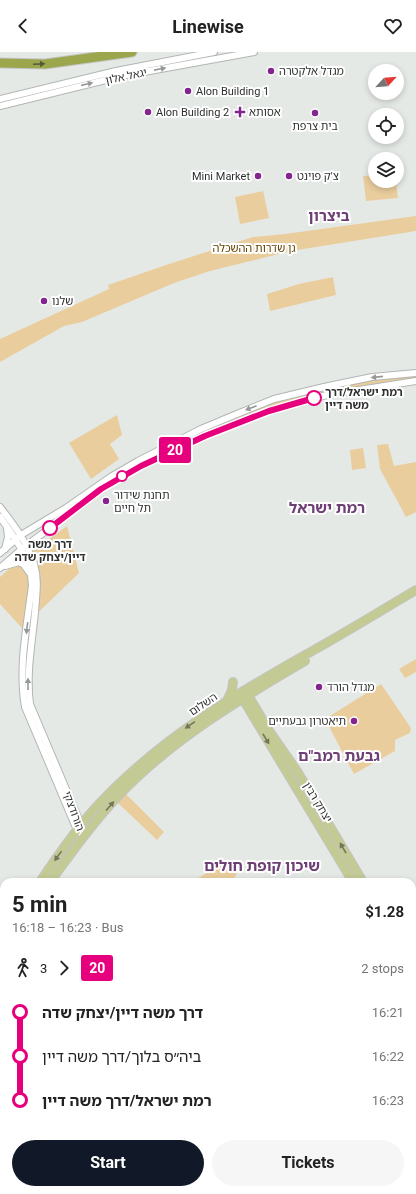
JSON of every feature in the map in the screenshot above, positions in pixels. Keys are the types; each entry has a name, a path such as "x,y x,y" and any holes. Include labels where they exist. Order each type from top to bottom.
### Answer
{"highway":[{"path":"0,63 45,64 132,52"}],"main road":[{"name":"השלום","path":"53,878 84,835 120,794 149,767 244,694 416,590"},
{"name":"השלום","path":"43,878 79,827 101,801 142,762 181,732 228,701 262,687 416,596"},
{"path":"228,701 233,682"},
{"path":"257,710 258,697 262,687"},
{"name":"יצחק רבין","path":"244,694 257,710 298,771 361,878"},
{"name":"יצחק רבין","path":"244,694 351,878"}],"street":[{"name":"יגאל אלון","path":"0,99 116,71 214,52"},
{"name":"יגאל אלון","path":"0,106 122,76 254,52"},
{"path":"2,551 21,535 66,508 112,476 201,429 274,399 372,377 416,372"},
{"path":"1,568 24,547 101,489 141,466 205,436 294,403 327,395 416,380"},
{"path":"0,507 21,535 24,547"},
{"path":"0,517 15,540 24,547"},
{"path":"2,551 8,537 7,527"},
{"name":"הורודצקי","path":"24,547 32,577 22,671 22,689 25,707 84,835"},
{"name":"הורודצקי","path":"24,547 35,565 38,582 29,670 28,687 30,704 79,827"},
{"path":"1,568 9,564 19,562 24,565 32,577"}],"green space":[{"path":"363,176 368,176 368,188 397,188 398,198 366,201"},
{"path":"263,191 269,218 240,224 235,197"},
{"name":"גן שדרות ההשכלה","path":"416,216 416,231 291,251 210,271 174,283 82,322 64,326 0,362 0,339 109,289 108,285 253,237"},
{"path":"333,277 336,295 270,311 267,294 299,284"},
{"path":"416,375 416,378 347,389 213,429 213,427 274,402 293,396 372,379"},
{"path":"117,415 122,435 110,444 119,459 91,479 69,443"},
{"path":"388,444 394,466 416,462 416,512 406,517 380,469 377,445"},
{"path":"363,448 366,468 352,470 350,450"},
{"path":"67,526 79,573 22,628 0,604 0,577 11,567"},
{"path":"416,659 416,672 405,678 399,669"},
{"path":"381,684 411,728 410,733 395,740 395,751 354,774 325,719"},
{"path":"126,794 164,832 157,840 117,802"},
{"path":"225,862 239,869 234,878 198,878"}],"bus line":[{"name":"20","path":"50,528 101,489 141,466 205,436 269,411 314,398"}],"place":[{"name":"מגדל אלקטרה","path":"271,71"},
{"name":"Alon Building 1","path":"188,91"},
{"name":"Alon Building 2","path":"148,112"},
{"name":"אסותא","path":"240,112"},
{"name":"בית צרפת","path":"315,113"},
{"name":"Mini Market","path":"258,176"},
{"name":"צ'ק פוינט","path":"289,176"},
{"name":"שלנו","path":"44,301"},
{"name":"רמת ישראל/דרך משה דיין","path":"314,398"},
{"name":"תחנת שידור תל חיים","path":"106,501"},
{"name":"דרך משה דיין/יצחק שדה","path":"50,528"},
{"name":"מגדל הורד","path":"319,687"},
{"name":"תיאטרון גבעתיים","path":"354,721"}],"district":[{"name":"ביצרון","path":"329,216"},
{"name":"רמת ישראל","path":"327,508"},
{"name":"גבעת רמב\"ם","path":"339,756"},
{"name":"שיכון קופת חולים","path":"262,866"}]}
